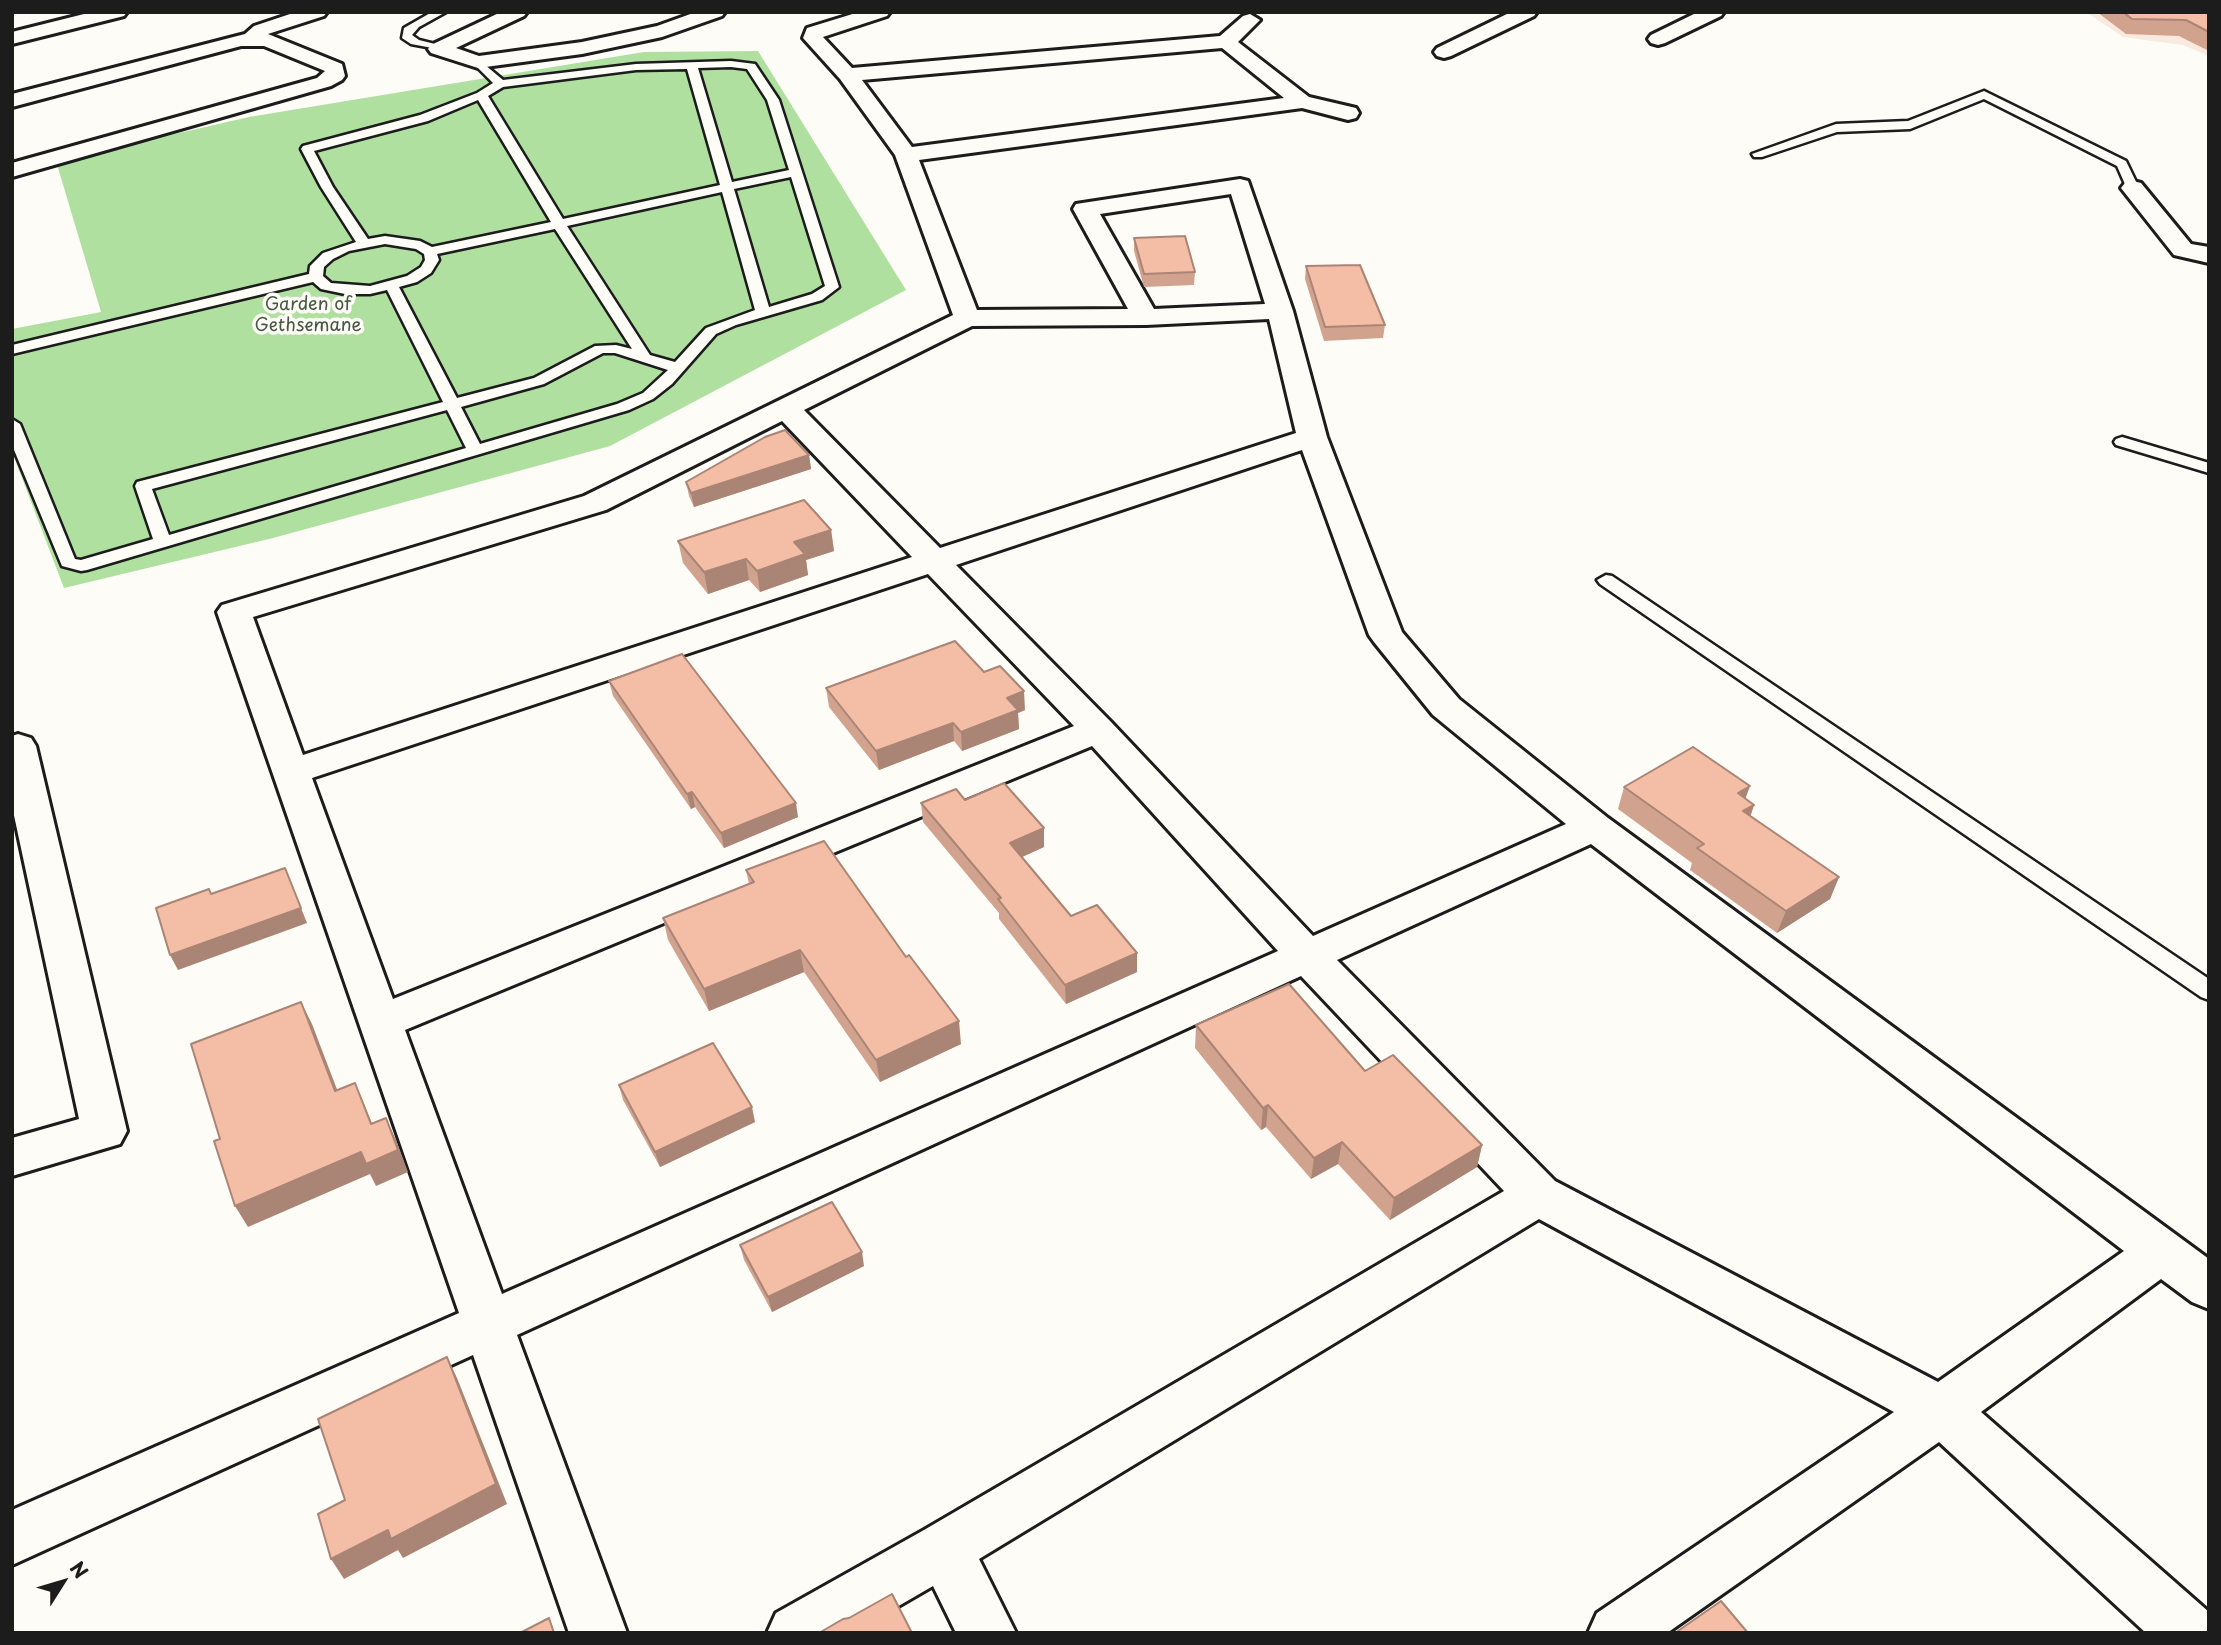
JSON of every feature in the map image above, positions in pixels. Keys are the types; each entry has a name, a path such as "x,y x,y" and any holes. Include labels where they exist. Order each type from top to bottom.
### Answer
{"street":[{"path":"12,38 117,12"},
{"path":"250,40 261,30 317,12"},
{"path":"517,12 439,48 442,52 478,62 596,46 662,31 715,12"},
{"path":"880,12 814,32 813,38 847,75 906,155 967,318"},
{"path":"1444,52 1527,12"},
{"path":"1658,39 1714,12"},
{"path":"847,75 1226,42 1250,20"},
{"path":"12,101 222,43 250,40 267,40 335,68 335,76 324,82 12,170"},
{"path":"1226,42 1302,102"},
{"path":"906,155 1302,102 1348,113"},
{"path":"1146,317 1085,209 1240,186 1280,311 1312,437 1386,635 1446,707 1594,827 2209,1287"},
{"path":"2133,188 2183,250 2209,255"},
{"path":"598,1633 234,612 595,503 967,318 1146,317 1280,311"},
{"path":"786,408 1098,730 1308,957 1538,1195 1941,1410 2189,1633"},
{"path":"291,772 1312,437"},
{"path":"380,1022 1098,730"},
{"path":"12,748 18,747 104,1131 12,1157"},
{"path":"12,1538 1594,827"},
{"path":"796,1633 944,1549 1538,1195"},
{"path":"1617,1633 1941,1410 2161,1251"},
{"path":"944,1549 987,1633"}],"lane":[{"path":"439,48 415,42 406,36 408,30 441,12"},
{"path":"478,62 500,83"},
{"path":"12,424 68,562 81,566 623,407 648,396 711,331 762,312 817,297 832,287 773,100 754,69 739,64 636,67 500,83 481,95 416,120 307,149 327,187 364,243"},
{"path":"692,66 762,312"},
{"path":"481,95 645,358"},
{"path":"1758,154 1836,128 1910,125 1984,95 2122,163 2133,188"},
{"path":"430,252 796,172"},
{"path":"405,241 420,245 430,252 432,260 426,270 412,279 392,286 345,290 326,286 316,277 317,266 328,256 364,243 405,241"},
{"path":"14,350 316,277"},
{"path":"392,286 475,450"},
{"path":"163,543 143,486 540,381 600,349 616,348 678,368"},
{"path":"2122,442 2209,468"},
{"path":"1606,580 2209,991"}],"shaded area":[{"path":"2086,12 2209,12 2209,56 2183,45 2123,37"}],"green space":[{"name":"Garden of Gethsemane","path":"758,51 906,290 610,446 273,538 64,588 12,452 12,329 101,312 56,161 249,117 644,52"}],"building":[{"path":"2123,12 2209,12 2209,32 2186,20 2132,19"},
{"path":"1185,236 1195,272 1144,274 1134,238"},
{"path":"1360,265 1385,325 1325,327 1306,266"},
{"path":"785,430 809,455 691,493 686,482 765,437"},
{"path":"804,500 831,530 794,542 805,554 757,571 746,559 704,572 678,541"},
{"path":"955,641 984,672 1000,666 1024,691 1007,698 1018,710 961,732 953,723 876,751 826,688"},
{"path":"682,654 796,803 721,833 692,792 687,794 609,681"},
{"path":"1693,747 1750,786 1738,793 1754,805 1743,811 1839,877 1786,911 1697,848 1704,844 1624,787"},
{"path":"1004,783 1044,828 1010,843 1071,916 1097,905 1137,953 1065,985 998,899 1001,898 921,803 956,789 965,800"},
{"path":"824,841 906,957 909,955 959,1021 876,1060 800,950 704,989 663,918 754,882 746,870"},
{"path":"285,868 301,908 170,955 156,908 209,889 211,894"},
{"path":"1289,984 1365,1071 1393,1055 1482,1145 1394,1198 1342,1142 1314,1158 1268,1105 1263,1108 1196,1025"},
{"path":"301,1002 335,1091 355,1083 371,1124 386,1118 398,1150 366,1164 361,1152 235,1206 214,1141 220,1139 191,1044"},
{"path":"713,1043 752,1107 655,1152 619,1085"},
{"path":"832,1202 862,1252 768,1297 740,1245"},
{"path":"447,1357 496,1484 391,1539 388,1530 331,1559 318,1514 345,1500 318,1419"},
{"path":"892,1594 912,1633 819,1633 843,1619"},
{"path":"1721,1601 1748,1633 1675,1633"},
{"path":"549,1618 554,1633 520,1633"}]}
